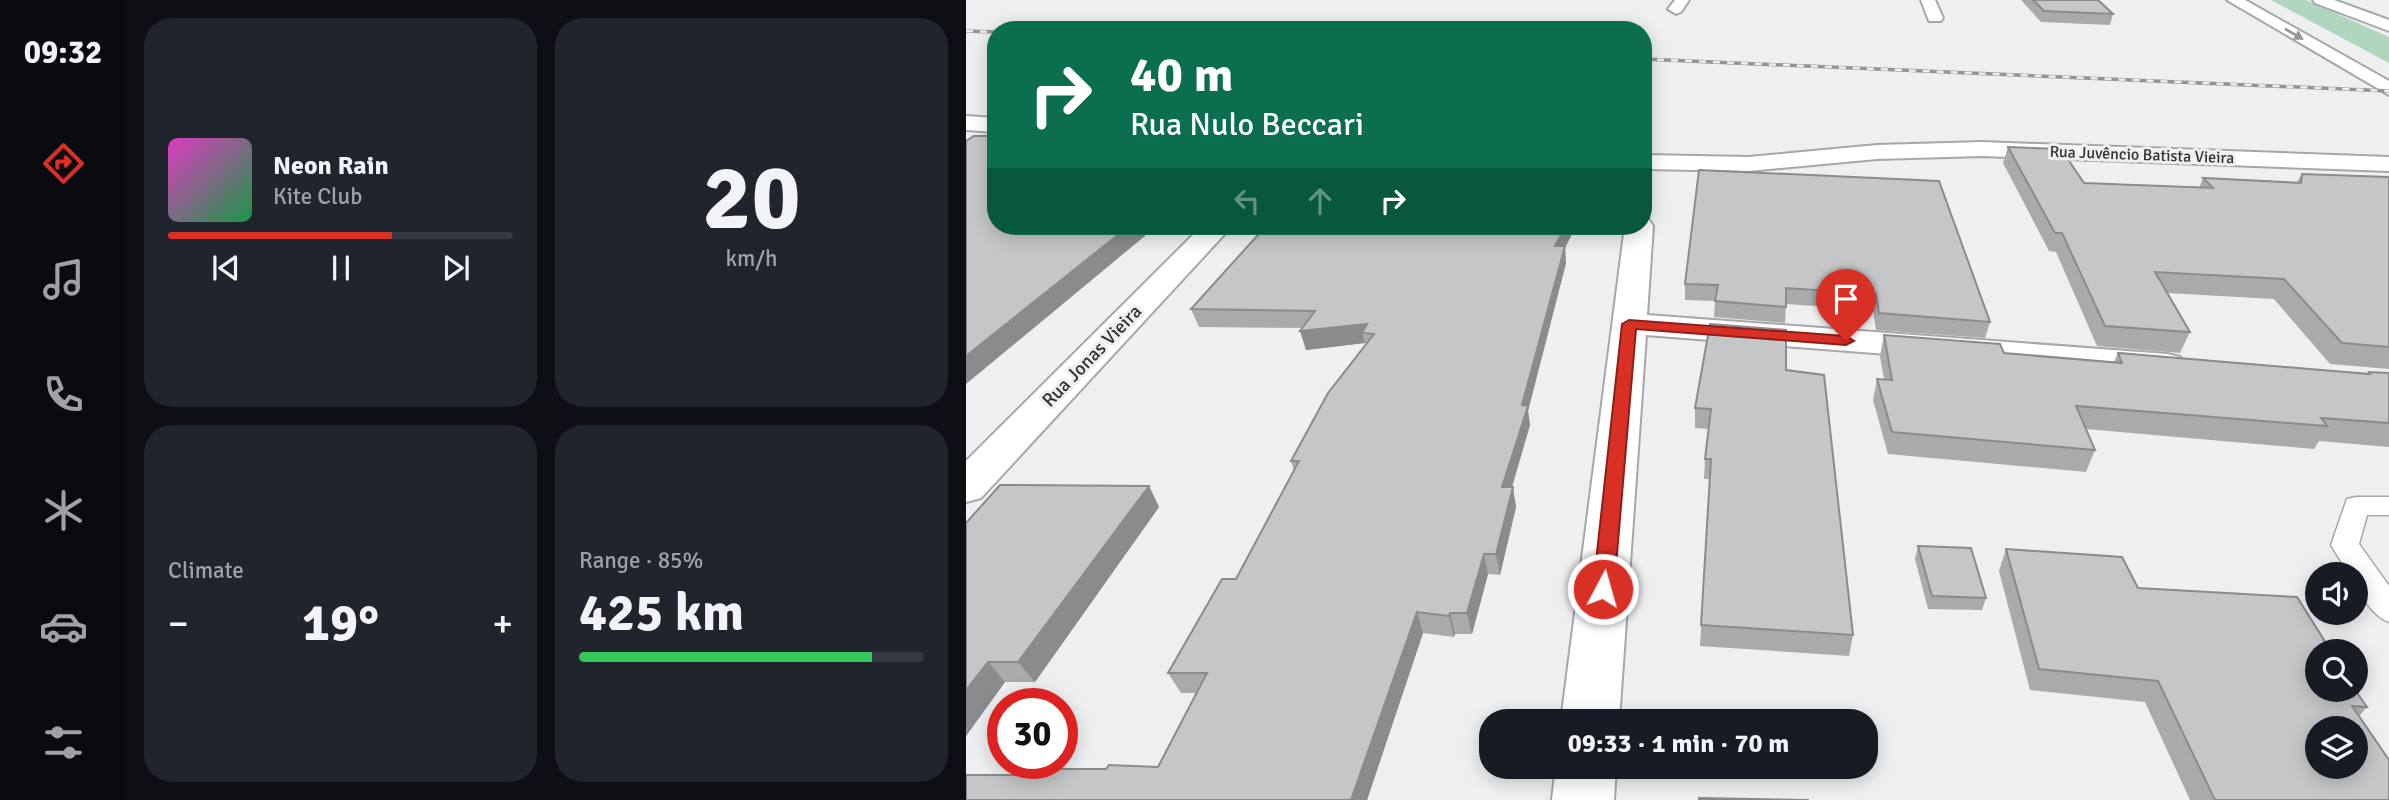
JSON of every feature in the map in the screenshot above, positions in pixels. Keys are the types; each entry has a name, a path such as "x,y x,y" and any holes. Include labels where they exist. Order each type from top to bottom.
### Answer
{"main road":[{"path":"1928,0 1936,18"},
{"path":"2234,0 2389,89"},
{"path":"2320,0 2389,26"},
{"path":"2344,0 2372,18"},
{"name":"Rua Juvêncio Batista Vieira","path":"1652,162 1749,164 1877,152 1982,149 2389,164"},
{"name":"Rua Jonas Vieira","path":"966,487 1209,235"},
{"path":"1591,709 1638,235"},
{"path":"1629,324 2196,367"},
{"path":"1583,800 1585,779"}],"lane":[{"path":"2389,506 2356,506 2345,545 2389,610"}],"green space":[{"path":"2271,0 2306,0 2389,37 2389,63"}],"building":[{"path":"2033,0 2098,0 2113,14 2044,11"},
{"path":"974,136 987,136 987,235 1118,235 966,356 966,141"},
{"path":"2008,147 2061,149 2084,183 2213,188 2203,178 2301,183 2302,174 2388,177 2389,347 2342,343 2284,279 2155,272 2190,332 2105,326 2062,233 2055,233"},
{"path":"1699,170 1939,181 1990,322 1879,313 1876,294 1786,288 1786,307 1715,301 1718,285 1685,284"},
{"path":"1258,235 1561,235 1555,246 1565,246 1522,405 1528,406 1502,487 1513,487 1496,554 1484,554 1467,613 1450,613 1449,616 1417,612 1351,800 966,800 966,775 987,775 987,779 1078,779 1078,769 1106,769 1109,765 1158,767 1207,673 1168,673 1222,579 1236,579 1299,461 1291,461 1328,393 1374,334 1362,333 1367,324 1300,331 1315,311 1191,309"},
{"path":"1710,324 1786,330 1786,370 1824,375 1853,635 1701,625 1711,459 1705,459 1711,409 1695,408"},
{"path":"1884,335 2000,344 2004,353 2122,363 2118,353 2370,374 2369,372 2389,373 2389,423 2321,418 2327,426 2076,406 2095,450 1892,432 1877,379 1892,380"},
{"path":"1000,485 1149,486 1018,662 988,662 966,690 966,523"},
{"path":"1918,546 1971,548 1986,598 1932,596"},
{"path":"2006,549 2122,557 2138,588 2297,597 2305,610 2305,625 2315,625 2323,639 2305,639 2305,702 2363,702 2367,707 2352,706 2359,716 2305,716 2305,779 2368,779 2368,729 2389,760 2389,800 2215,800 2158,681 2039,669"},
{"path":"1699,798 1809,800 1699,800"}],"railway":[{"path":"966,31 987,32"},
{"path":"1652,59 2389,91"}],"route":[{"path":"1603,589 1629,324 1846,341"}]}
